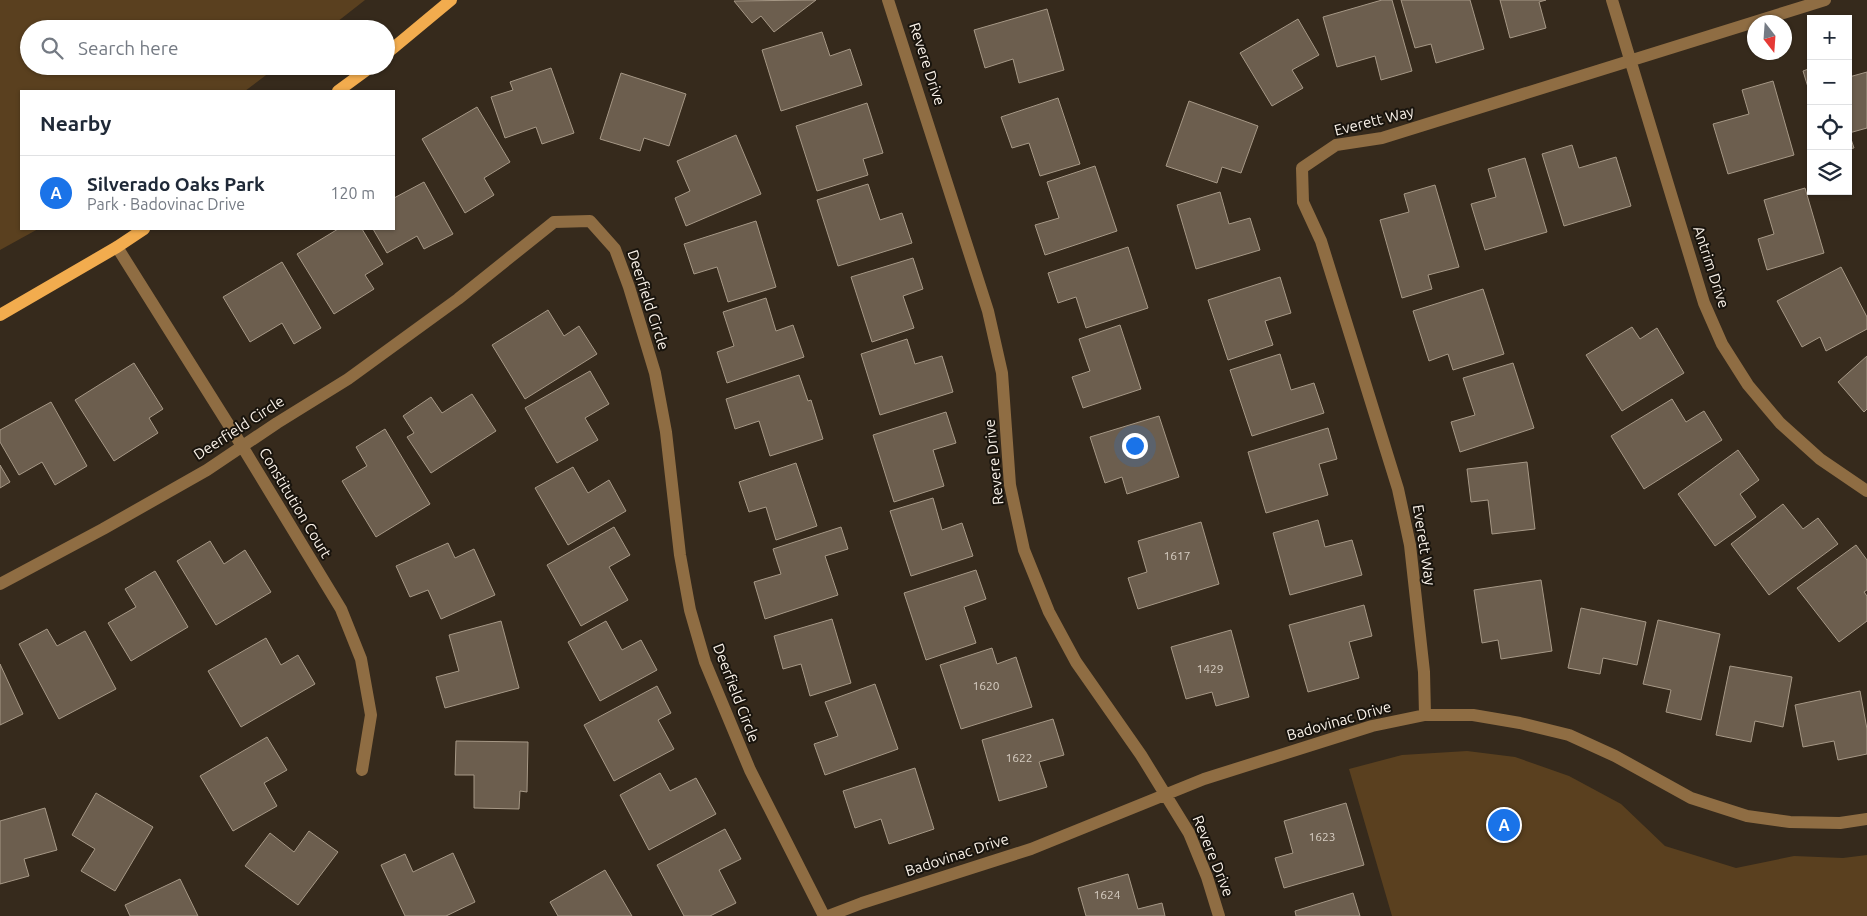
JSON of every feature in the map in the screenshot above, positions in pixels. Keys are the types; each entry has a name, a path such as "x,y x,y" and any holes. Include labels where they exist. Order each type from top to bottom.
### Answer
{"main road":[{"path":"395,47 451,0"},
{"path":"339,90 360,75"},
{"path":"0,315 117,247 142,230"}],"street":[{"name":"Revere Drive","path":"888,0 988,311 1002,373 1010,485 1024,550 1049,612 1076,662 1141,755 1189,833 1207,877 1219,916"},
{"name":"Antrim Drive","path":"1612,0 1704,303 1722,344 1748,385 1780,423 1820,459 1867,491"},
{"name":"Everett Way","path":"1426,715 1424,672 1410,545 1398,489 1322,241 1303,202 1302,168 1336,145 1382,138 1825,0"},
{"name":"Deerfield Circle","path":"0,584 103,529 207,470 356,373 458,299 554,222 590,221 615,249 629,287 655,373 666,432 680,555 690,610 705,662 750,770 826,916"},
{"name":"Constitution Court","path":"117,247 242,446 341,610 361,660 370,715 362,770"},
{"name":"Badovinac Drive","path":"826,916 1031,849 1204,779 1372,726 1426,715 1473,715 1520,723 1569,735 1615,756 1691,798 1747,816 1790,822 1832,823 1867,818"}],"shaded area":[{"path":"0,0 365,0 339,20 20,20 20,75 266,75 246,90 20,90 20,230 36,230 0,250"},
{"path":"1467,751 1515,757 1569,776 1621,804 1665,846 1736,868 1794,856 1843,858 1867,855 1867,916 1392,916 1349,769 1402,755"}],"building":[{"path":"816,0 774,32 761,16 752,23 734,1"},
{"path":"1382,0 1392,0 1412,71 1381,80 1375,56 1337,67 1323,17"},
{"path":"1401,0 1470,0 1484,49 1436,63 1431,44 1415,48"},
{"path":"1500,0 1546,0 1539,2 1546,28 1510,38"},
{"path":"1047,9 1064,70 1019,83 1013,59 985,68 974,30"},
{"path":"1298,19 1319,55 1292,70 1303,88 1272,106 1240,53"},
{"path":"822,32 830,56 850,49 862,85 781,111 762,50"},
{"path":"551,68 574,133 542,144 536,127 505,138 491,97 513,90 510,82"},
{"path":"1807,70 1807,84 1803,71"},
{"path":"1867,72 1867,128 1852,132 1852,105 1852,76"},
{"path":"621,73 686,94 669,146 644,138 640,151 600,139"},
{"path":"1773,81 1794,155 1728,174 1713,124 1749,114 1742,90"},
{"path":"1058,98 1080,164 1040,176 1029,143 1012,148 1001,117"},
{"path":"1189,101 1258,126 1241,173 1222,167 1217,183 1166,166"},
{"path":"867,103 883,153 863,159 868,175 817,191 796,126"},
{"path":"477,107 510,162 484,178 494,195 465,213 422,139"},
{"path":"736,135 761,194 686,226 675,198 690,191 677,161"},
{"path":"1572,145 1579,168 1616,157 1631,206 1564,226 1542,154"},
{"path":"1525,158 1547,232 1485,250 1471,204 1496,197 1488,169"},
{"path":"1095,166 1117,231 1045,255 1035,225 1059,218 1047,182"},
{"path":"424,182 453,234 424,249 417,236 387,253 374,230 395,230 395,197"},
{"path":"868,184 880,220 902,213 912,243 838,266 817,200"},
{"path":"1435,185 1459,267 1428,275 1432,289 1402,298 1380,220 1409,212 1404,194"},
{"path":"1805,188 1824,253 1767,270 1758,239 1774,234 1764,200"},
{"path":"1220,192 1229,224 1250,218 1260,250 1196,269 1177,205"},
{"path":"756,221 776,287 728,302 717,267 694,274 684,244"},
{"path":"336,230 363,230 383,264 365,275 374,289 334,314 297,254"},
{"path":"1128,247 1148,308 1086,328 1076,297 1058,303 1048,273"},
{"path":"913,258 923,289 903,296 914,328 872,342 851,277"},
{"path":"282,262 321,328 294,344 282,323 250,342 223,297"},
{"path":"1841,267 1867,317 1867,329 1826,351 1820,337 1802,347 1777,301"},
{"path":"1280,277 1291,313 1265,321 1273,345 1228,360 1208,300"},
{"path":"1483,289 1504,354 1453,370 1448,354 1429,361 1413,311"},
{"path":"766,298 776,331 793,325 804,357 727,383 717,352 734,346 723,312"},
{"path":"548,310 564,336 579,326 597,354 525,399 492,345"},
{"path":"1120,325 1141,389 1083,408 1072,377 1090,371 1079,339"},
{"path":"1632,327 1640,339 1657,328 1684,373 1622,411 1586,355"},
{"path":"907,339 915,364 942,356 953,392 880,415 861,354"},
{"path":"1280,354 1291,390 1314,383 1324,413 1252,436 1230,370"},
{"path":"1867,356 1867,409 1864,412 1838,382"},
{"path":"134,363 163,409 149,418 158,433 114,461 75,400"},
{"path":"1513,363 1534,428 1460,452 1451,422 1475,415 1463,378"},
{"path":"590,371 609,404 585,418 598,440 557,463 525,408"},
{"path":"799,375 808,401 811,400 823,439 770,456 759,421 735,429 726,399"},
{"path":"472,394 496,431 431,473 407,437 414,433 403,416 431,397 442,413"},
{"path":"1672,399 1686,422 1704,411 1722,440 1644,489 1611,436"},
{"path":"51,402 87,466 55,485 42,462 19,475 0,442 0,430"},
{"path":"946,412 956,443 933,450 944,486 894,502 873,435"},
{"path":"1159,416 1179,477 1127,494 1122,477 1105,483 1090,437"},
{"path":"1328,428 1337,459 1319,464 1328,495 1266,513 1248,452"},
{"path":"385,429 430,504 376,537 342,481 367,466 356,447"},
{"path":"1738,450 1759,480 1740,494 1756,517 1715,546 1678,494"},
{"path":"1527,462 1535,529 1492,534 1488,500 1471,502 1467,469"},
{"path":"796,463 817,526 776,540 766,507 749,512 739,482"},
{"path":"0,465 10,482 0,488"},
{"path":"573,467 588,493 609,480 626,511 568,545 535,488"},
{"path":"933,498 942,530 962,523 973,556 911,576 890,511"},
{"path":"1783,504 1803,529 1818,518 1838,544 1769,595 1731,544"},
{"path":"1318,520 1325,547 1352,540 1362,575 1290,595 1273,533"},
{"path":"1201,522 1219,584 1138,609 1128,578 1147,572 1138,541"},
{"path":"614,527 630,555 609,567 628,600 581,626 547,565"},
{"path":"841,527 848,549 825,556 838,595 765,619 754,582 781,574 773,549"},
{"path":"210,541 224,564 245,550 271,592 216,625 177,561"},
{"path":"448,543 455,558 474,549 495,595 441,619 428,590 410,597 396,566"},
{"path":"1856,545 1867,560 1867,590 1864,592 1867,596 1867,621 1839,642 1797,588"},
{"path":"976,570 986,599 964,607 976,643 926,660 904,593"},
{"path":"155,571 188,627 131,661 108,623 136,607 125,589"},
{"path":"1541,580 1552,651 1501,659 1498,640 1482,643 1474,590"},
{"path":"1364,605 1372,636 1349,642 1359,678 1308,692 1289,625"},
{"path":"1581,608 1646,622 1637,665 1603,658 1600,674 1568,668"},
{"path":"832,619 851,683 810,696 801,664 783,669 774,636"},
{"path":"1658,620 1720,634 1701,720 1666,712 1671,690 1643,684"},
{"path":"501,621 519,688 445,708 436,677 459,671 449,635"},
{"path":"606,621 622,650 641,640 657,670 600,701 568,642"},
{"path":"47,629 57,646 85,631 116,689 59,719 19,644"},
{"path":"1231,630 1249,697 1216,706 1212,692 1186,699 1171,647"},
{"path":"266,638 281,665 298,655 315,684 241,727 208,671"},
{"path":"992,648 997,664 1016,657 1032,707 961,729 940,665"},
{"path":"0,664 23,714 0,725"},
{"path":"1730,666 1792,677 1783,727 1755,721 1751,742 1716,735"},
{"path":"875,684 898,749 825,775 814,744 838,736 825,702"},
{"path":"657,686 671,713 658,720 674,749 614,781 584,725"},
{"path":"1860,691 1867,729 1867,754 1838,760 1834,741 1803,747 1795,705"},
{"path":"1053,719 1064,755 1039,762 1047,787 999,801 982,740"},
{"path":"267,737 287,770 264,783 277,806 233,831 200,776"},
{"path":"456,741 528,742 527,792 520,791 519,809 474,808 474,775 455,775"},
{"path":"915,768 934,829 889,844 881,819 855,828 843,791"},
{"path":"660,773 670,791 696,778 716,814 649,850 620,795"},
{"path":"96,793 153,827 115,891 81,871 95,849 72,835"},
{"path":"1346,803 1364,865 1284,888 1275,858 1293,853 1284,821"},
{"path":"45,808 57,850 24,859 29,876 0,884 0,821"},
{"path":"725,829 741,859 719,870 736,903 710,916 684,916 657,865"},
{"path":"309,831 338,852 298,905 245,866 270,833 294,852"},
{"path":"453,853 475,902 446,916 405,916 381,865 405,854 413,872"},
{"path":"605,870 632,916 558,916 550,902"},
{"path":"1128,874 1138,909 1162,903 1165,916 1086,916 1078,888"},
{"path":"180,879 198,916 130,916 125,905"},
{"path":"1353,893 1360,916 1296,916 1295,911"}],"place":[{"name":"Silverado Oaks Park","path":"1504,825"}]}
